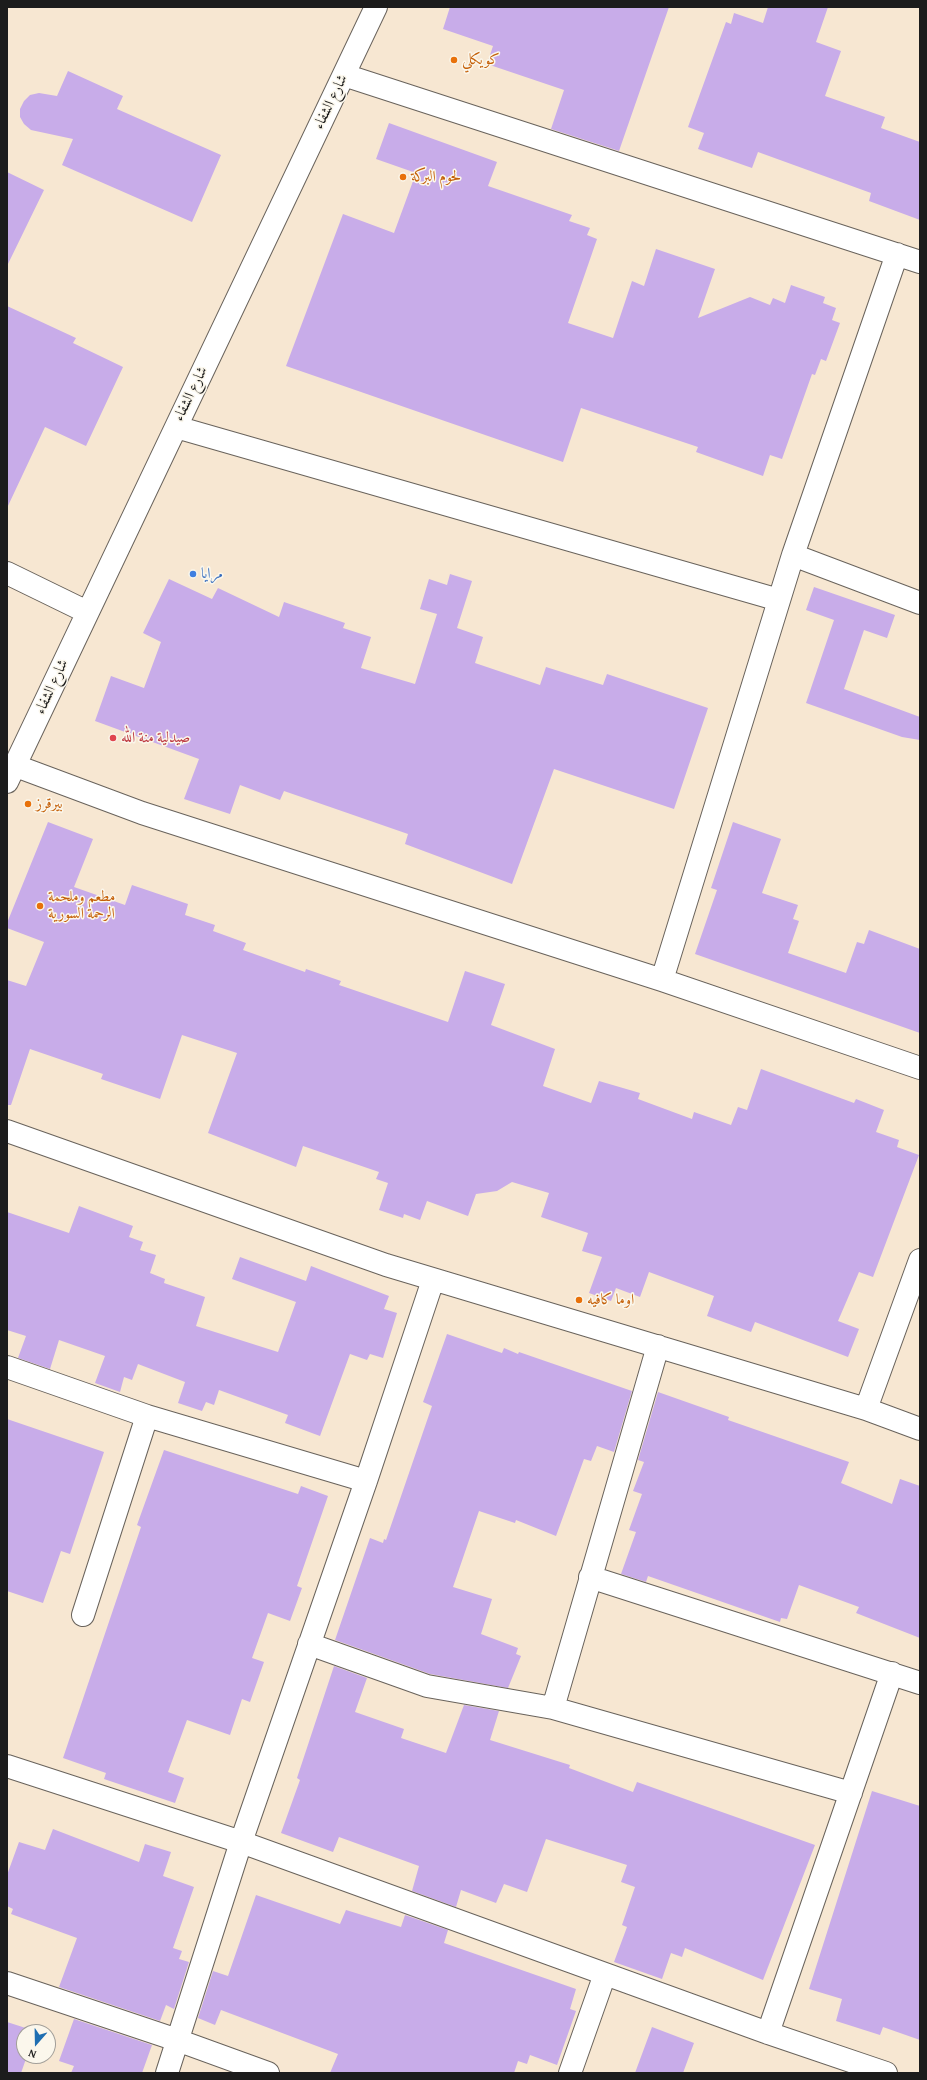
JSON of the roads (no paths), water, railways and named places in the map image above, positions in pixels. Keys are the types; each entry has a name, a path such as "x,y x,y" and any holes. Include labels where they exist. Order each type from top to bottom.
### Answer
{"street":[{"name":"شارع الشفاء","path":"11,774 376,7"},
{"path":"344,75 920,262"},
{"path":"662,980 793,555 897,254"},
{"path":"176,427 779,600"},
{"path":"793,555 920,603"},
{"path":"7,573 87,612"},
{"path":"11,774 142,813 662,980 920,1068"},
{"path":"7,1131 433,1280 866,1409 920,1429"},
{"path":"866,1409 920,1260"},
{"path":"166,2073 241,1842 366,1481 433,1280"},
{"path":"553,1708 658,1346"},
{"path":"7,1367 147,1416 366,1481"},
{"path":"83,1615 147,1416"},
{"path":"590,1577 920,1683"},
{"path":"309,1644 427,1686 553,1708 851,1793"},
{"path":"768,2033 892,1673"},
{"path":"7,1766 241,1842 768,2033 886,2073"},
{"path":"570,2073 605,1974"},
{"path":"7,1983 177,2040 268,2073"}],"place":[{"name":"كويكلي","path":"454,60"},
{"name":"لحوم البركة","path":"403,177"},
{"name":"مرايا","path":"193,574"},
{"name":"صيدلية منة الله","path":"113,738"},
{"name":"بيرقرز","path":"28,804"},
{"name":"مطعم وملحمة الرحمة السورية","path":"40,906"},
{"name":"اوما كافيه","path":"579,1300"}]}
